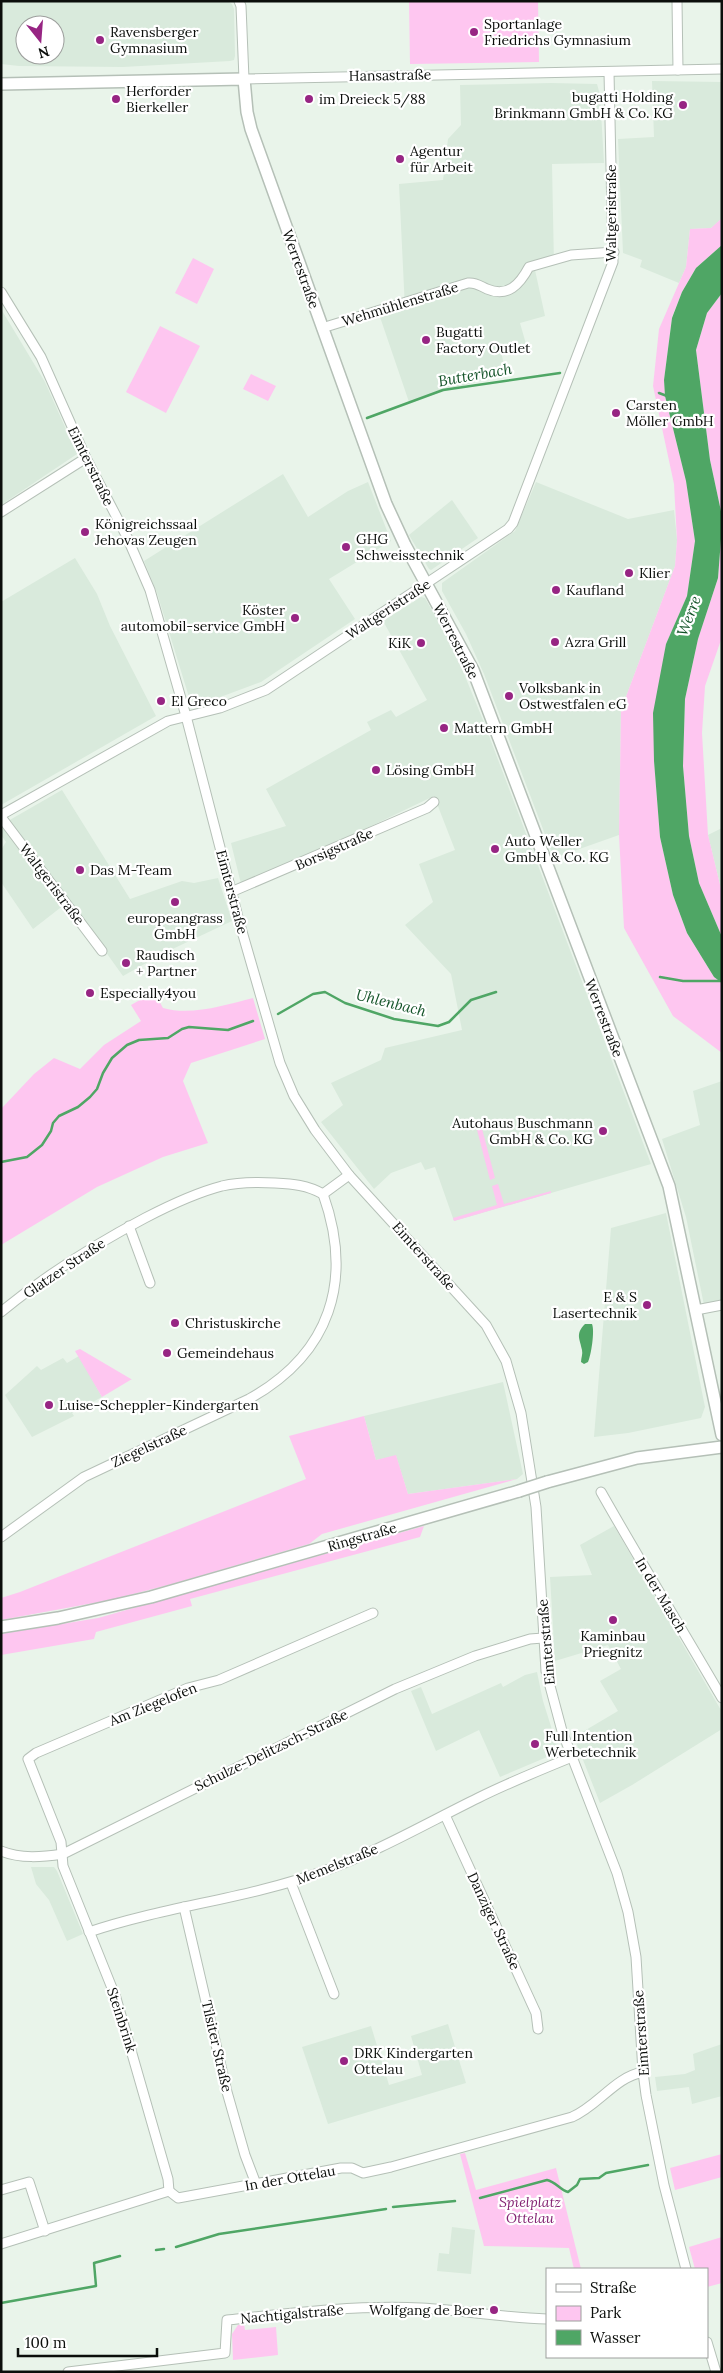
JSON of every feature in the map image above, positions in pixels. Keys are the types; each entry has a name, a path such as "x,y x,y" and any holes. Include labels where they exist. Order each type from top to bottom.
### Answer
{"main road":[{"name":"Hansastraße","path":"1,79 59,82"},
{"name":"Hansastraße","path":"1,84 244,79"},
{"name":"Werrestraße","path":"244,79 247,112 251,129 386,504 405,545 473,670 669,1186 722,1435"},
{"name":"Ringstraße","path":"1,1627 151,1598 548,1482 637,1458 722,1447"}],"street":[{"name":"Werrestraße","path":"238,1 241,6 244,79"},
{"path":"677,1 678,70"},
{"name":"Hansastraße","path":"244,79 722,69"},
{"name":"Waltgeristraße","path":"102,951 1,816 168,721 220,708 266,690 508,529 513,523 608,280 614,252 609,72"},
{"name":"Wehmühlenstraße","path":"322,328 474,282 490,290 504,291 521,282 529,267 571,255 614,252"},
{"name":"Eimterstraße","path":"1,292 41,357 86,458 140,565 160,620 231,892 272,1036 289,1085 315,1130 349,1175 486,1325 501,1349 521,1413 535,1498 546,1671 552,1700 617,1873 628,1912 636,1957 643,2072 658,2155 686,2268"},
{"path":"1,512 86,458"},
{"name":"Borsigstraße","path":"231,892 427,808 434,802"},
{"path":"323,1194 349,1175"},
{"name":"Glatzer Straße","path":"1,1312 51,1274 129,1226 177,1202 224,1185 243,1183 294,1184 311,1187 323,1194"},
{"name":"Ziegelstraße","path":"1,1537 84,1477 249,1399 275,1383 295,1366 316,1340 323,1326 329,1311 336,1280 336,1248 323,1194"},
{"path":"129,1226 150,1283"},
{"path":"696,1310 722,1305"},
{"name":"In der Masch","path":"601,1492 647,1574 670,1609 722,1698"},
{"name":"Am Ziegelofen","path":"63,1854 61,1842 29,1766 28,1759 31,1756 188,1688 219,1680 373,1613"},
{"name":"Schulze-Delitzsch-Straße","path":"1,1851 22,1857 63,1854 395,1689 475,1656 530,1639 543,1638"},
{"name":"Memelstraße","path":"89,1932 139,1916 291,1882 353,1860 508,1783 572,1756"},
{"name":"Danziger Straße","path":"445,1815 536,2013 538,2029"},
{"name":"Steinbrink","path":"63,1854 63,1866 116,1998 126,2028 168,2179 168,2191"},
{"path":"291,1882 334,1994"},
{"name":"Tilsiter Straße","path":"184,1907 227,2092 245,2155 256,2184"},
{"name":"In der Ottelau","path":"1,2244 168,2191 178,2198 341,2168 352,2168 363,2173 391,2167 572,2117 588,2108 625,2077 643,2072"},
{"path":"1,2190 29,2182 44,2231"},
{"name":"Nachtigalstraße","path":"68,2372 225,2353 227,2320 388,2308 423,2308 510,2318 546,2319"},
{"path":"708,2345 716,2372"}],"shaded area":[{"path":"1,1 227,1 232,4 234,9 234,60 123,67 19,66 1,64"},
{"path":"652,81 722,82 722,218 711,228 690,229 686,267 679,283 640,267 642,260 623,253 618,139 654,137"},
{"path":"597,84 600,95 604,163 552,164 554,265 535,270 545,316 520,323 526,344 501,352 506,373 409,402 380,317 405,309 399,184 443,180 448,139 461,125 460,85"},
{"path":"1,309 45,382 77,454 1,505"},
{"path":"283,474 308,517 348,491 368,482 391,541 329,579 355,619 261,682 199,705 192,702 189,697 157,593 144,561"},
{"path":"536,482 628,519 674,510 677,540 675,566 621,710 619,835 554,858 484,674 466,634 442,591 442,583 515,531"},
{"path":"452,500 478,538 431,570 409,535"},
{"path":"75,558 97,594 110,626 156,716 1,805 1,602"},
{"path":"421,597 425,598 453,647 483,720 651,1164 454,1221 435,1167 425,1170 421,1162 391,1173 374,1189 321,1122 343,1105 331,1083 381,1060 385,1048 462,1030 451,974 405,925 433,902 419,864 455,850 434,796 241,884 231,843 286,826 266,789 371,730 367,722 391,710 396,717 427,700 383,621"},
{"path":"62,790 130,899 182,881 194,883 218,878 232,921 164,953 123,976 69,901 33,929 1,882 1,850 6,842 1,835 1,825"},
{"path":"722,828 722,893 708,835"},
{"path":"722,1081 722,1301 704,1305 686,1217 662,1139 700,1125 693,1091"},
{"path":"666,1213 705,1407 701,1418 628,1433 594,1437 611,1228"},
{"name":"Luise-Scheppler-Kindergarten","path":"79,1356 102,1397 72,1413 74,1416 32,1437 5,1395 37,1366 41,1370 63,1358 67,1363"},
{"path":"503,1382 523,1474 517,1479 408,1494 396,1456 376,1460 364,1416"},
{"path":"614,1526 722,1712 722,1729 600,1803 574,1737 618,1711 600,1681 621,1669 608,1645 555,1661 550,1577 592,1575 580,1545"},
{"path":"537,1672 543,1701 559,1752 500,1777 479,1730 436,1751 411,1691 421,1687 432,1714 501,1683 503,1687 525,1675"},
{"path":"31,1867 54,1867 83,1934 67,1941 49,1900 36,1884"},
{"name":"DRK Kindergarten Ottelau","path":"448,2024 466,2083 328,2124 302,2047 371,2026 389,2085 422,2075 411,2036"},
{"path":"722,2044 722,2096 692,2104 689,2087 657,2091 655,2077 685,2074 695,2070 693,2054"},
{"path":"452,2227 475,2230 471,2274 437,2271 439,2253 449,2254"}],"green space":[{"name":"Sportanlage Friedrichs Gymnasium","path":"409,1 538,1 539,62 410,64"},
{"path":"722,218 722,245 696,268 682,292 672,317 664,380 665,396 686,481 695,541 687,596 666,644 654,761 660,837 673,895 687,933 714,977 722,983 722,1053 673,1016 624,928 619,835 621,710 675,566 677,540 674,484 653,386 659,329 686,267 690,229 711,228"},
{"path":"193,258 214,269 197,304 175,293"},
{"path":"722,293 722,516 710,460 696,350 707,313"},
{"path":"160,326 200,346 166,413 126,392"},
{"path":"251,374 276,386 268,401 243,389"},
{"path":"722,526 722,637 705,686 702,733 708,835 722,893 722,937 699,883 689,836 683,766 685,699 698,639 718,578"},
{"path":"154,992 163,1008 185,1011 208,1009 253,998 265,1039 191,1063 183,1081 208,1143 163,1157 97,1187 1,1245 1,1109 34,1074 54,1058 80,1069 104,1045 141,1021 131,1005"},
{"path":"478,1124 481,1125 495,1178 490,1180 476,1126"},
{"path":"498,1184 504,1204 551,1191 551,1193 454,1221 453,1218 497,1205 492,1186"},
{"path":"80,1349 132,1379 102,1397 75,1351"},
{"path":"364,1416 376,1460 396,1455 408,1494 517,1479 322,1534 309,1544 172,1584 110,1600 1,1620 1,1598 306,1479 289,1436"},
{"path":"424,1526 420,1537 190,1599 192,1606 96,1632 94,1639 1,1655 1,1634 98,1618"},
{"name":"Spielplatz Ottelau","path":"465,2153 476,2190 556,2168 581,2268 574,2268 569,2248 484,2246 460,2154"},
{"path":"722,2154 722,2177 675,2190 670,2168"},
{"path":"722,2237 722,2283 708,2287 708,2268 695,2268 689,2247"},
{"path":"244,2324 245,2330 276,2327 278,2355 233,2360 232,2334 238,2325"}],"water":[{"name":"Werre","path":"722,245 722,293 707,313 696,350 710,460 722,516 722,526 718,578 698,639 685,699 683,766 689,836 699,883 722,937 722,983 714,977 687,933 673,895 660,837 654,761 653,713 666,644 687,596 695,541 686,481 665,396 664,380 672,318 682,292 696,268"},
{"path":"585,1324 592,1324 593,1332 589,1359 584,1364 581,1362 582,1352 579,1337 580,1331"}],"waterway":[{"name":"Butterbach","path":"367,418 443,390 560,373"},
{"name":"Butterbach","path":"659,393 667,396"},
{"name":"Uhlenbach","path":"660,977 683,981 722,981"},
{"name":"Uhlenbach","path":"278,1014 313,994 325,992 345,1003 394,1019 438,1026 449,1022 471,1000 496,992"},
{"name":"Uhlenbach","path":"1,1162 27,1157 42,1145 51,1131 53,1123 59,1116 78,1107 90,1097 97,1089 103,1073 112,1058 127,1045 139,1040 168,1038 189,1027 228,1030 253,1021"},
{"path":"480,2198 547,2180 568,2192 577,2185 580,2179 599,2178 606,2173 648,2165"},
{"path":"393,2207 455,2201"},
{"path":"176,2247 219,2234 386,2209"},
{"path":"156,2250 164,2249"},
{"path":"1,2303 96,2286 94,2263 120,2256"}],"place":[{"name":"Sportanlage Friedrichs Gymnasium","path":"474,32"},
{"name":"Ravensberger Gymnasium","path":"100,40"},
{"name":"Herforder Bierkeller","path":"116,99"},
{"name":"im Dreieck 5/88","path":"309,99"},
{"name":"bugatti Holding Brinkmann GmbH & Co. KG","path":"683,105"},
{"name":"Agentur für Arbeit","path":"400,159"},
{"name":"Bugatti Factory Outlet","path":"426,340"},
{"name":"Carsten Möller GmbH","path":"616,413"},
{"name":"Königreichssaal Jehovas Zeugen","path":"85,532"},
{"name":"GHG Schweisstechnik","path":"346,547"},
{"name":"Klier","path":"629,573"},
{"name":"Kaufland","path":"556,590"},
{"name":"Köster automobil-service GmbH","path":"295,618"},
{"name":"Azra Grill","path":"555,642"},
{"name":"KiK","path":"421,643"},
{"name":"Volksbank in Ostwestfalen eG","path":"509,696"},
{"name":"El Greco","path":"161,701"},
{"name":"Mattern GmbH","path":"444,728"},
{"name":"Lösing GmbH","path":"376,770"},
{"name":"Auto Weller GmbH & Co. KG","path":"495,849"},
{"name":"Das M-Team","path":"80,870"},
{"name":"europeangrass GmbH","path":"175,902"},
{"name":"Raudisch + Partner","path":"126,963"},
{"name":"Especially4you","path":"90,993"},
{"name":"Autohaus Buschmann GmbH & Co. KG","path":"603,1131"},
{"name":"E & S Lasertechnik","path":"647,1305"},
{"name":"Christuskirche","path":"175,1323"},
{"name":"Gemeindehaus","path":"167,1353"},
{"name":"Luise-Scheppler-Kindergarten","path":"49,1405"},
{"name":"Kaminbau Priegnitz","path":"613,1620"},
{"name":"Full Intention Werbetechnik","path":"535,1744"},
{"name":"DRK Kindergarten Ottelau","path":"344,2061"},
{"name":"Wolfgang de Boer","path":"494,2310"}]}
